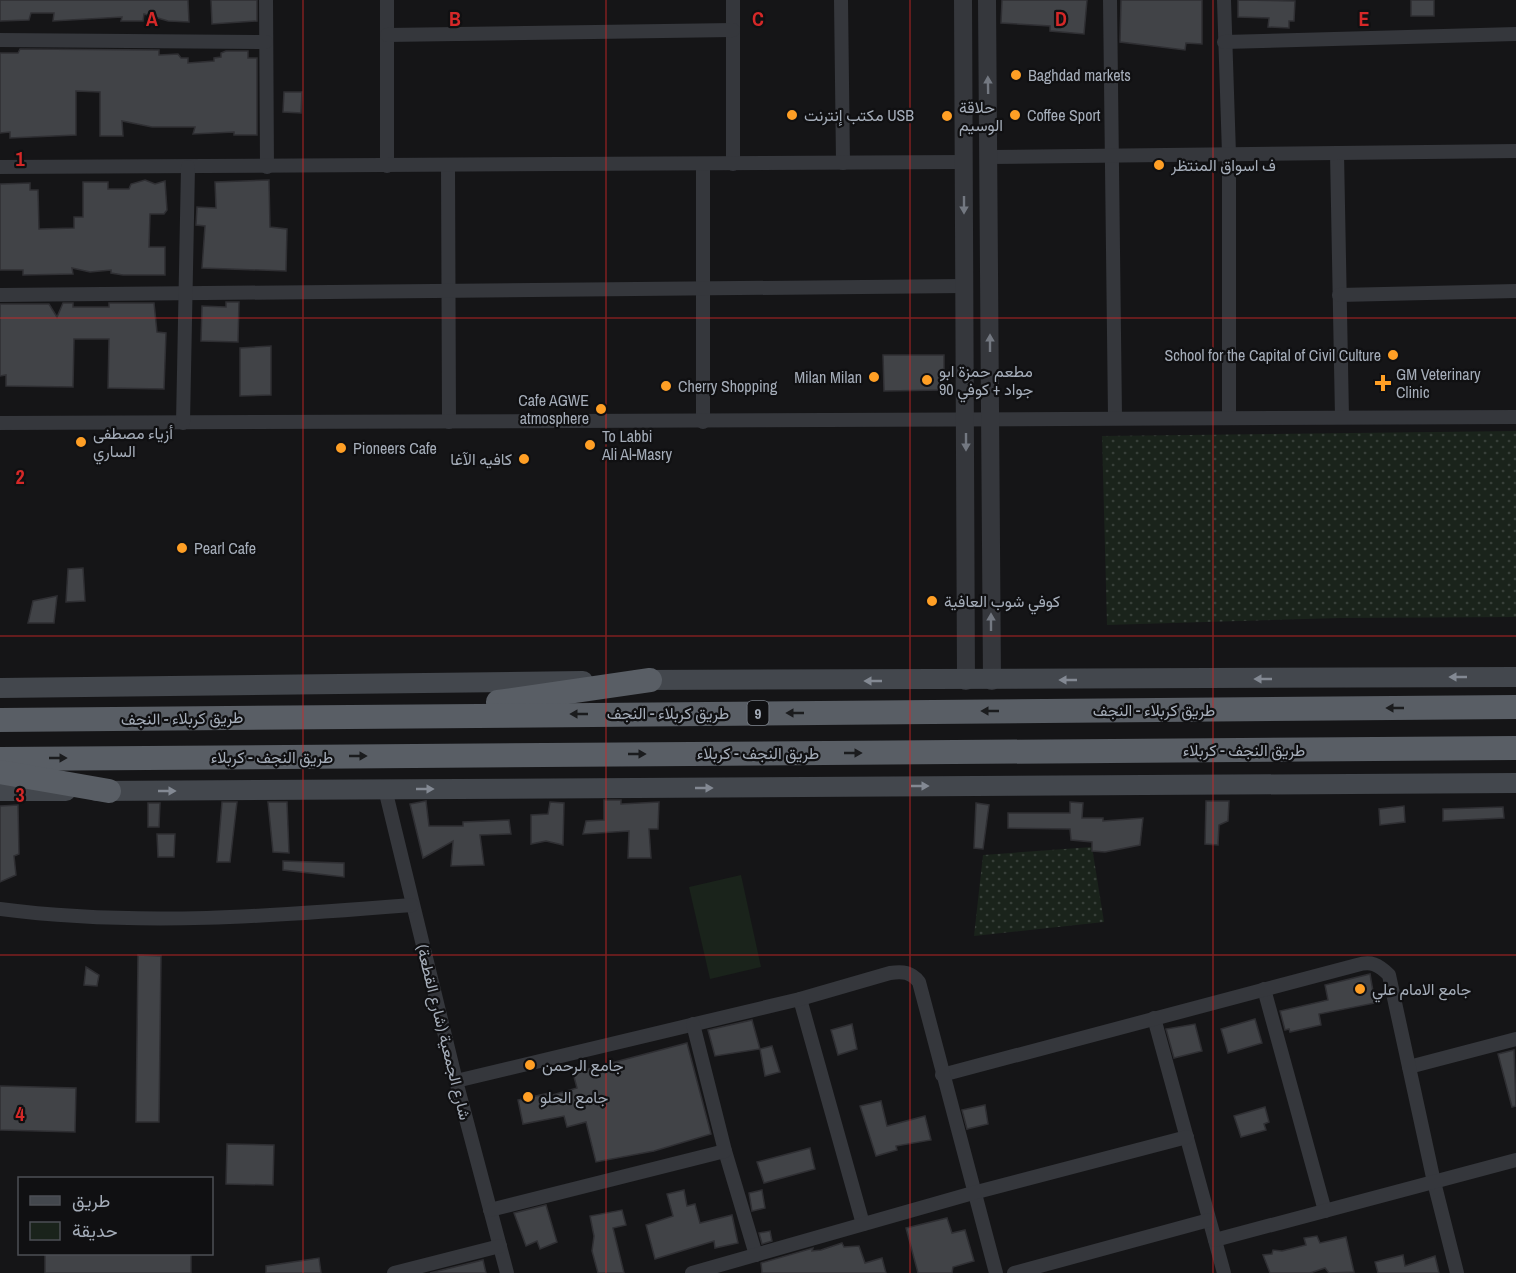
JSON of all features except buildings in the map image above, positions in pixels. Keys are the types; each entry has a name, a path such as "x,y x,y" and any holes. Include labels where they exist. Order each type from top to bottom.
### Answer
{"highway":[{"path":"407,715 651,680"},
{"name":"طريق کربلاء - النجف","path":"0,720 1516,707"},
{"name":"طريق النجف - کربلاء","path":"0,759 1516,748"},
{"path":"0,772 109,791"}],"main road":[{"path":"0,688 651,680 992,681 1516,676"},
{"path":"0,791 1516,783"}],"street":[{"path":"266,0 267,167"},
{"path":"387,0 387,166"},
{"path":"733,0 733,164"},
{"path":"842,0 843,163"},
{"path":"963,0 966,681"},
{"path":"987,0 990,157 992,681"},
{"path":"1110,0 1115,417"},
{"path":"1224,0 1229,154 1229,417"},
{"path":"387,35 733,30"},
{"path":"1224,42 1516,34"},
{"path":"0,40 266,42"},
{"path":"990,157 1516,151"},
{"path":"1337,153 1342,417"},
{"path":"0,167 965,162"},
{"path":"703,164 704,422"},
{"path":"448,165 449,422"},
{"path":"183,423 188,167"},
{"path":"0,295 964,286"},
{"path":"1339,295 1516,291"},
{"path":"965,382 977,388 990,384"},
{"path":"0,423 1516,417"},
{"name":"شارع الجمعية (شارع القطعة)","path":"385,789 456,1080 507,1273"},
{"path":"0,909 101,917 206,919 412,905"},
{"path":"942,1075 1369,962 1380,966 1389,975 1434,1182 1457,1273"},
{"path":"456,1080 800,999 890,973 901,972 913,975 920,982 942,1075 996,1273"},
{"path":"1264,989 1325,1211"},
{"path":"800,999 863,1224"},
{"path":"1154,1018 1224,1273"},
{"path":"693,1024 725,1151 756,1255"},
{"path":"1409,1067 1516,1039"},
{"path":"692,1273 973,1193 1186,1137"},
{"path":"490,1210 725,1151"},
{"path":"1215,1240 1516,1160"},
{"path":"1014,1273 1209,1220"},
{"path":"394,1273 500,1246"}],"green space":[{"path":"1516,431 1516,617 1340,618 1107,625 1102,436"},
{"path":"1092,847 1104,922 974,936 983,855"},
{"path":"741,875 761,967 710,979 689,887"}],"place":[{"name":"Baghdad markets","path":"1016,75"},
{"name":"مكتب إنترنت USB","path":"792,115"},
{"name":"Coffee Sport","path":"1015,115"},
{"name":"حلاقة الوسيم","path":"947,116"},
{"name":"ف اسواق المنتظر","path":"1159,165"},
{"name":"School for the Capital of Civil Culture","path":"1393,355"},
{"name":"Milan Milan","path":"874,377"},
{"name":"مطعم حمزة ابو جواد + كوفي 90","path":"927,380"},
{"name":"GM Veterinary Clinic","path":"1383,383"},
{"name":"Cherry Shopping","path":"666,386"},
{"name":"Cafe AGWE atmosphere","path":"601,409"},
{"name":"أزياء مصطفى الساري","path":"81,442"},
{"name":"To Labbi Ali Al-Masry","path":"590,445"},
{"name":"Pioneers Cafe","path":"341,448"},
{"name":"كافيه الآغا","path":"524,459"},
{"name":"Pearl Cafe","path":"182,548"},
{"name":"كوفي شوب العافية","path":"932,601"},
{"name":"جامع الامام علي","path":"1360,989"},
{"name":"جامع الرحمن","path":"530,1065"},
{"name":"جامع الحلو","path":"528,1097"}]}
